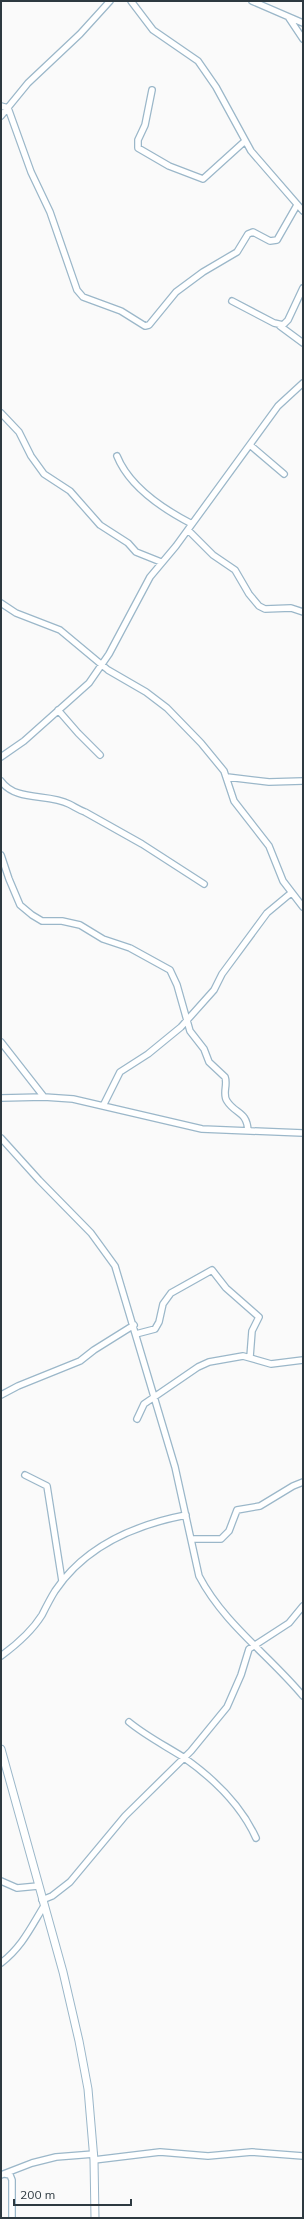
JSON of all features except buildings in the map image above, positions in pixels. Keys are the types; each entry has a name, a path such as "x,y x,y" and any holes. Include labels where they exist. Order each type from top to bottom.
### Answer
{"main road":[{"path":"1,1749 43,1903 80,2048 88,2089 94,2157 94,2218"}],"street":[{"path":"1,116 28,83 68,46 110,1"},
{"path":"131,1 153,30 198,61 216,86 245,141 259,162 303,211"},
{"path":"252,1 303,23"},
{"path":"289,18 303,39"},
{"path":"152,90 147,118 138,145 138,148 150,156 203,179 245,141"},
{"path":"1,106 8,108"},
{"path":"8,108 31,172 50,212 77,290 84,297 117,309 145,326 153,321 168,300 186,284 237,252 248,234 253,232 270,241 277,240 297,205"},
{"path":"280,326 288,320 303,288"},
{"path":"232,301 280,326 303,343"},
{"path":"1,757 24,741 89,683 121,631 136,599 161,562 188,530 278,406 303,383"},
{"path":"1,413 19,432 30,456 44,474 70,492 100,525 128,543 136,552 161,562"},
{"path":"250,445 284,474"},
{"path":"116,456 121,466 155,501 192,524"},
{"path":"188,530 213,555 235,570 249,594 259,606 265,609 291,608 303,612"},
{"path":"1,603 16,613 60,630 117,676 159,700 201,743 227,777 234,801 269,846 279,873 291,893 303,907"},
{"path":"58,710 100,755"},
{"path":"227,777 270,782 303,781"},
{"path":"1,781 9,789 18,793 68,803 76,809 86,812 142,844 204,884"},
{"path":"1,855 20,905 32,915 42,921 62,921 80,925 103,939 130,948 170,970 177,985 190,1031 204,1049 208,1062 225,1077 225,1098 227,1102 245,1118 248,1131"},
{"path":"103,1106 120,1072 172,1036 214,990 222,974 267,913 291,893"},
{"path":"1,1042 44,1097"},
{"path":"1,1098 44,1097 87,1102 202,1129 303,1133"},
{"path":"1,1138 39,1180 76,1216 109,1256 119,1277 134,1325 175,1467 196,1567 206,1590 225,1616 303,1696"},
{"path":"136,1334 155,1329 159,1322 163,1304 171,1293 212,1270 226,1288 259,1317 252,1331 250,1357"},
{"path":"1,1394 80,1361 94,1350 134,1325"},
{"path":"137,1420 142,1406 203,1364 232,1357 250,1357 271,1364 303,1360"},
{"path":"25,1475 47,1486 62,1581"},
{"path":"191,1539 221,1539 230,1531 237,1510 260,1506 293,1486 303,1482"},
{"path":"1,1656 16,1644 37,1622 62,1581 81,1561 103,1545 149,1524 186,1515"},
{"path":"1,1963 19,1948 43,1903 70,1882 128,1814 184,1758 227,1706 241,1675 247,1651 289,1623 303,1606"},
{"path":"129,1722 147,1737 184,1758 232,1798 248,1820 256,1838"},
{"path":"1,1881 17,1888 38,1886"},
{"path":"3,2174 56,2158 94,2157 109,2159 145,2152 208,2156 252,2152 303,2156"},
{"path":"12,2180 19,2168"},
{"path":"3,2174 10,2175 12,2180 12,2218"}]}
